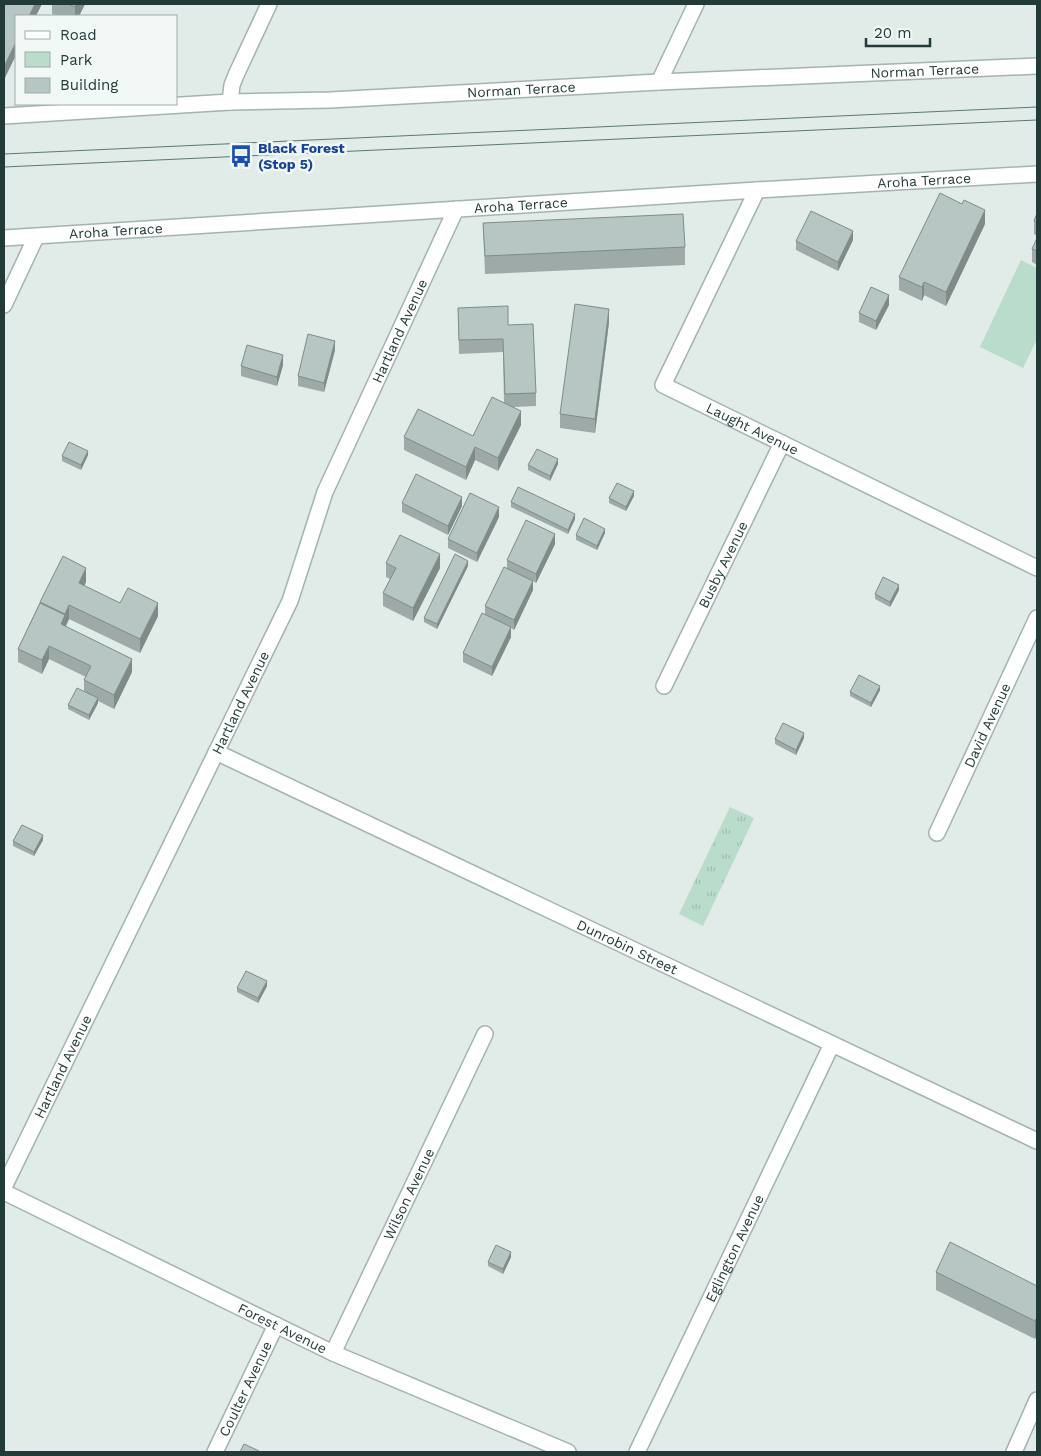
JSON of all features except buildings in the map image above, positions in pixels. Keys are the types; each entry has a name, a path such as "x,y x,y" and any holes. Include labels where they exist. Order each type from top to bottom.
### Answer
{"street":[{"path":"230,102 232,85 236,74 269,4"},
{"path":"659,82 696,4"},
{"name":"Norman Terrace","path":"4,116 230,102 330,100 659,82 1037,66"},
{"name":"Aroha Terrace","path":"4,238 1037,174"},
{"name":"Laught Avenue","path":"758,190 663,386 1037,568"},
{"name":"Hartland Avenue","path":"4,1187 290,601 325,492 456,209"},
{"path":"4,304 36,237"},
{"name":"Busby Avenue","path":"664,686 782,443"},
{"name":"David Avenue","path":"937,832 1037,618"},
{"name":"Dunrobin Street","path":"216,752 1037,1141"},
{"name":"Wilson Avenue","path":"333,1353 485,1034"},
{"name":"Eglington Avenue","path":"637,1452 832,1044"},
{"name":"Forest Avenue","path":"4,1192 333,1353 565,1452"},
{"name":"Coulter Avenue","path":"215,1452 276,1325"},
{"path":"1014,1452 1037,1400"}],"green space":[{"path":"1021,260 1037,268 1037,339 1023,368 980,347"},
{"path":"730,807 754,818 703,926 679,914"}],"tram line":[{"path":"4,154 1037,107"},
{"path":"4,167 1037,120"}],"place":[{"name":"Black Forest (Stop 5)","path":"241,156"}]}
